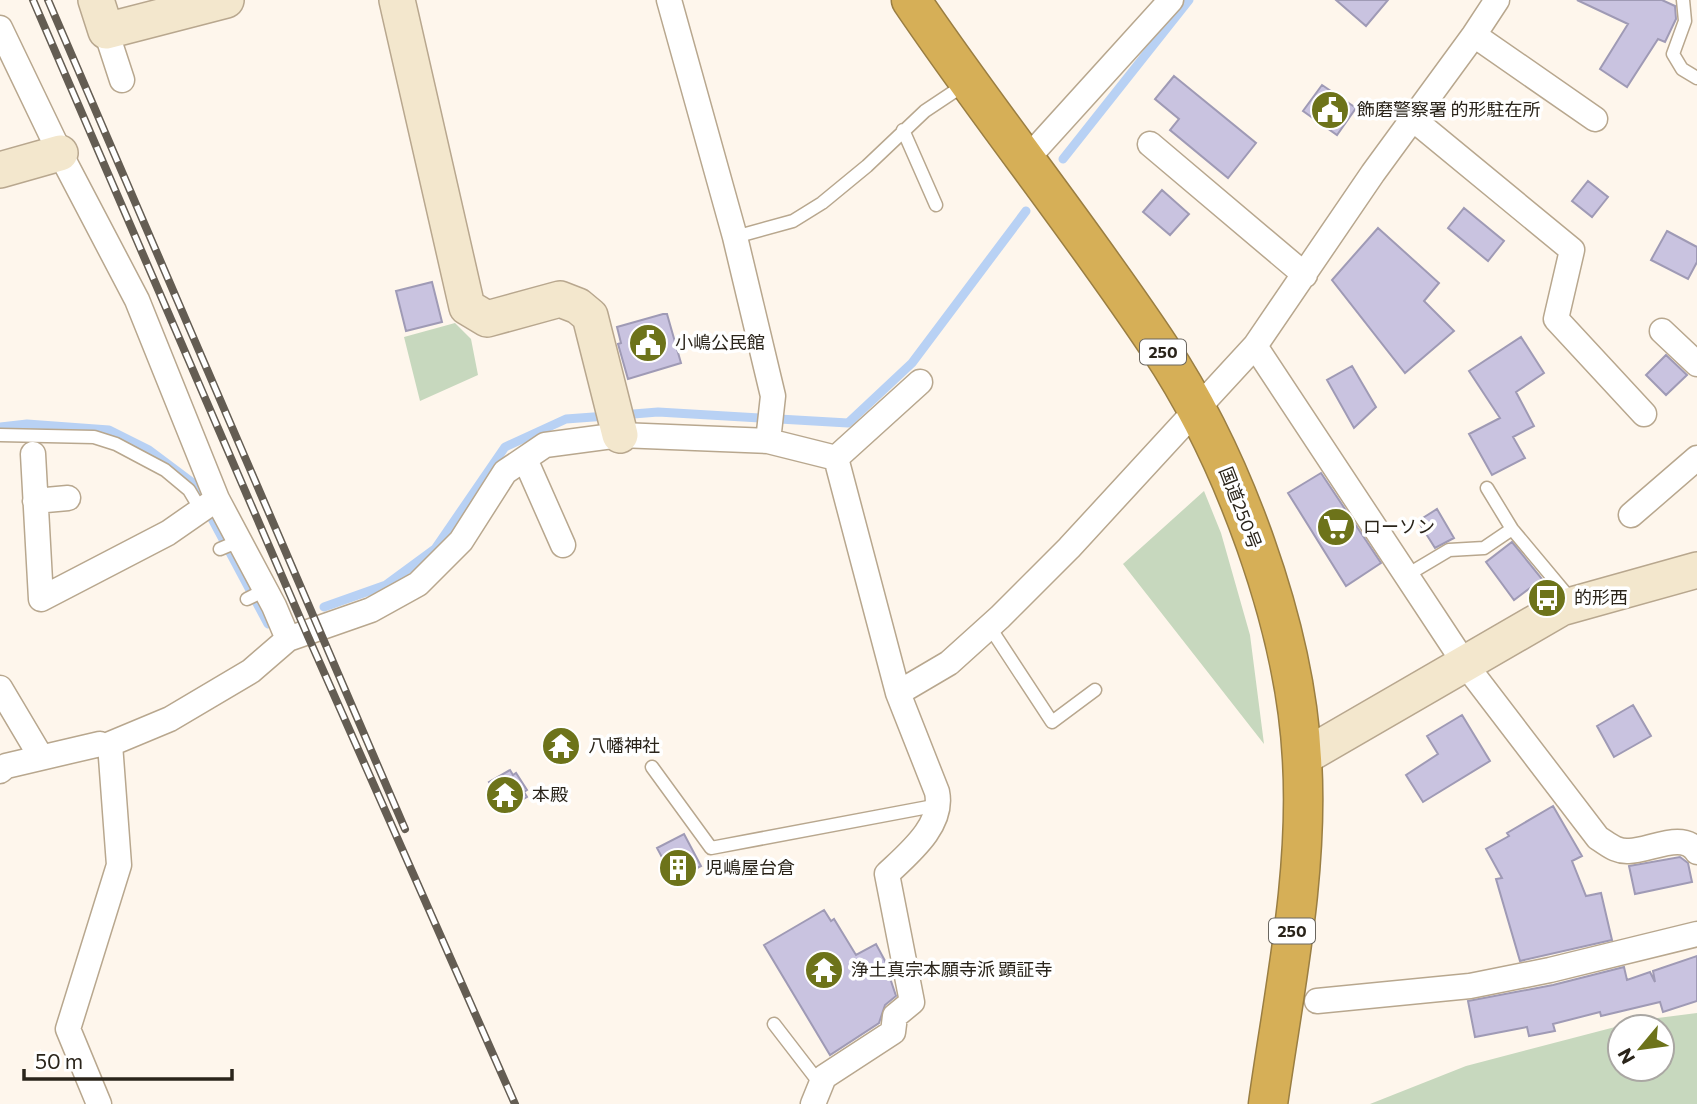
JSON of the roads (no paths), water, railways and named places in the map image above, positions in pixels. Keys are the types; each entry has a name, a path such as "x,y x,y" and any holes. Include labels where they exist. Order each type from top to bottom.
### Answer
{"highway":[{"name":"国道250号","path":"912,0 968,83 1161,349 1229,472 1274,603 1294,690 1302,758 1303,853 1268,1104"}],"street":[{"path":"122,80 101,15 226,0"},
{"path":"397,0 467,307 487,320 560,299 578,306 590,316 616,422"},
{"path":"669,0 735,237 773,396 769,437"},
{"path":"1025,161 1171,0"},
{"path":"898,693 949,663 989,626 1069,548 1255,346 1373,173 1497,0"},
{"path":"0,28 60,153 137,300 207,506 288,639"},
{"path":"1474,35 1595,119"},
{"path":"1413,119 1572,250 1556,319 1644,414"},
{"path":"1150,144 1305,275"},
{"path":"0,170 60,153"},
{"path":"1662,331 1697,364"},
{"path":"1255,346 1465,664 1598,838 1616,850 1629,852 1684,841 1694,846 1697,852"},
{"path":"836,458 920,382"},
{"path":"99,1104 68,1029 119,865 110,744 182,712 251,671 288,639 371,610 418,583 461,541 505,472 545,445 616,422 769,437 836,458"},
{"path":"33,454 41,598 168,533 207,506"},
{"path":"817,1095 824,1077 893,1031 895,1016 912,1002 887,874 922,841 939,805 937,792 898,693 836,458"},
{"path":"1631,515 1697,458"},
{"path":"525,459 563,545"},
{"path":"35,501 68,498"},
{"path":"1302,758 1561,608 1697,570"},
{"path":"0,688 41,757"},
{"path":"0,771 6,766 100,744"},
{"path":"1317,1000 1470,986 1550,970 1697,934"}],"lane":[{"path":"1683,0 1685,21 1673,54 1682,69 1697,78"},
{"path":"735,237 793,221 822,203 867,166 925,111 968,83"},
{"path":"903,130 936,205"},
{"path":"0,435 94,437 116,444 165,470 207,506"},
{"path":"1487,488 1512,529 1575,604"},
{"path":"1407,575 1450,550 1484,548 1512,529"},
{"path":"989,626 1052,722 1095,690"},
{"path":"652,767 711,848 939,805"},
{"path":"774,1024 817,1095"}],"waterway":[{"path":"1063,159 1189,0"},
{"path":"621,415 658,412 848,423 912,363 1026,211"},
{"path":"324,607 386,585 435,549 505,447 566,419 607,416"},
{"path":"0,427 27,424 109,430 149,450 193,483 268,624 270,623"}],"railway":[{"path":"33,0 307,634 515,1104"},
{"path":"48,0 405,829"}],"place":[{"name":"飾磨警察署 的形駐在所","path":"1330,110"},
{"name":"小嶋公民館","path":"648,343"},
{"name":"ローソン","path":"1336,527"},
{"name":"的形西","path":"1547,598"},
{"name":"八幡神社","path":"561,746"},
{"name":"本殿","path":"505,795"},
{"name":"児嶋屋台倉","path":"678,868"},
{"name":"浄土真宗本願寺派 顕証寺","path":"824,970"}]}
